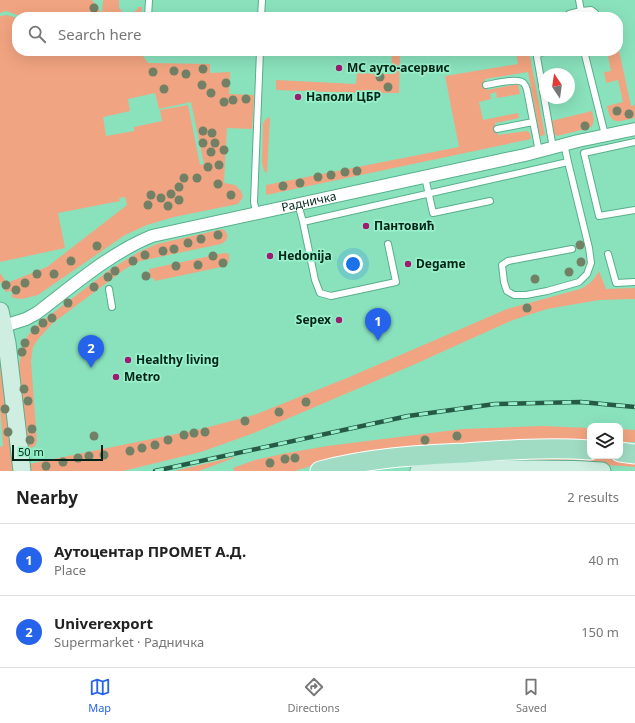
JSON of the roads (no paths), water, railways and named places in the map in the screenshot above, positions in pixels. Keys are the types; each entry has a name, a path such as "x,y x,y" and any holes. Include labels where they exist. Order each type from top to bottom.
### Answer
{"main road":[{"path":"320,471 345,465 378,460 440,454 532,450 587,450"},
{"path":"623,452 635,454"}],"street":[{"name":"Радничка","path":"2,319 26,319 37,313 103,264 136,242 152,236 173,230 539,152 635,128"},
{"path":"2,319 22,471"},
{"path":"418,471 454,468 602,471"}],"lane":[{"path":"148,12 149,0"},
{"path":"261,12 262,0"},
{"path":"579,0 581,11"},
{"path":"577,12 590,10 593,12"},
{"path":"256,212 254,202 260,56"},
{"path":"538,56 559,146 568,162 589,248 591,263 587,274 579,282 547,291 526,294 514,294 507,291 504,282 502,265 508,261 572,249"},
{"path":"585,56 605,135"},
{"path":"486,85 516,80 521,81 527,90 539,152"},
{"path":"496,129 533,122"},
{"path":"635,142 584,153 599,216 635,210"},
{"path":"303,222 568,162"},
{"path":"425,177 432,213 490,201"},
{"path":"298,204 315,280 320,294 331,296 396,282 388,244"},
{"path":"608,254 616,283 635,282"},
{"path":"109,289 112,306"}],"railway":[{"path":"155,471 408,416 495,404 581,402 635,407"}],"place":[{"name":"МС ауто-асервис","path":"339,68"},
{"name":"Наполи ЦБР","path":"298,97"},
{"name":"Пантовић","path":"366,226"},
{"name":"Hedonija","path":"270,256"},
{"name":"Degame","path":"408,264"},
{"name":"Sepex","path":"339,320"},
{"name":"Аутоцентар ПРОМЕТ А.Д.","path":"378,341"},
{"name":"Healthy living","path":"128,360"},
{"name":"Univerexport","path":"91,368"},
{"name":"Metro","path":"116,377"}]}
